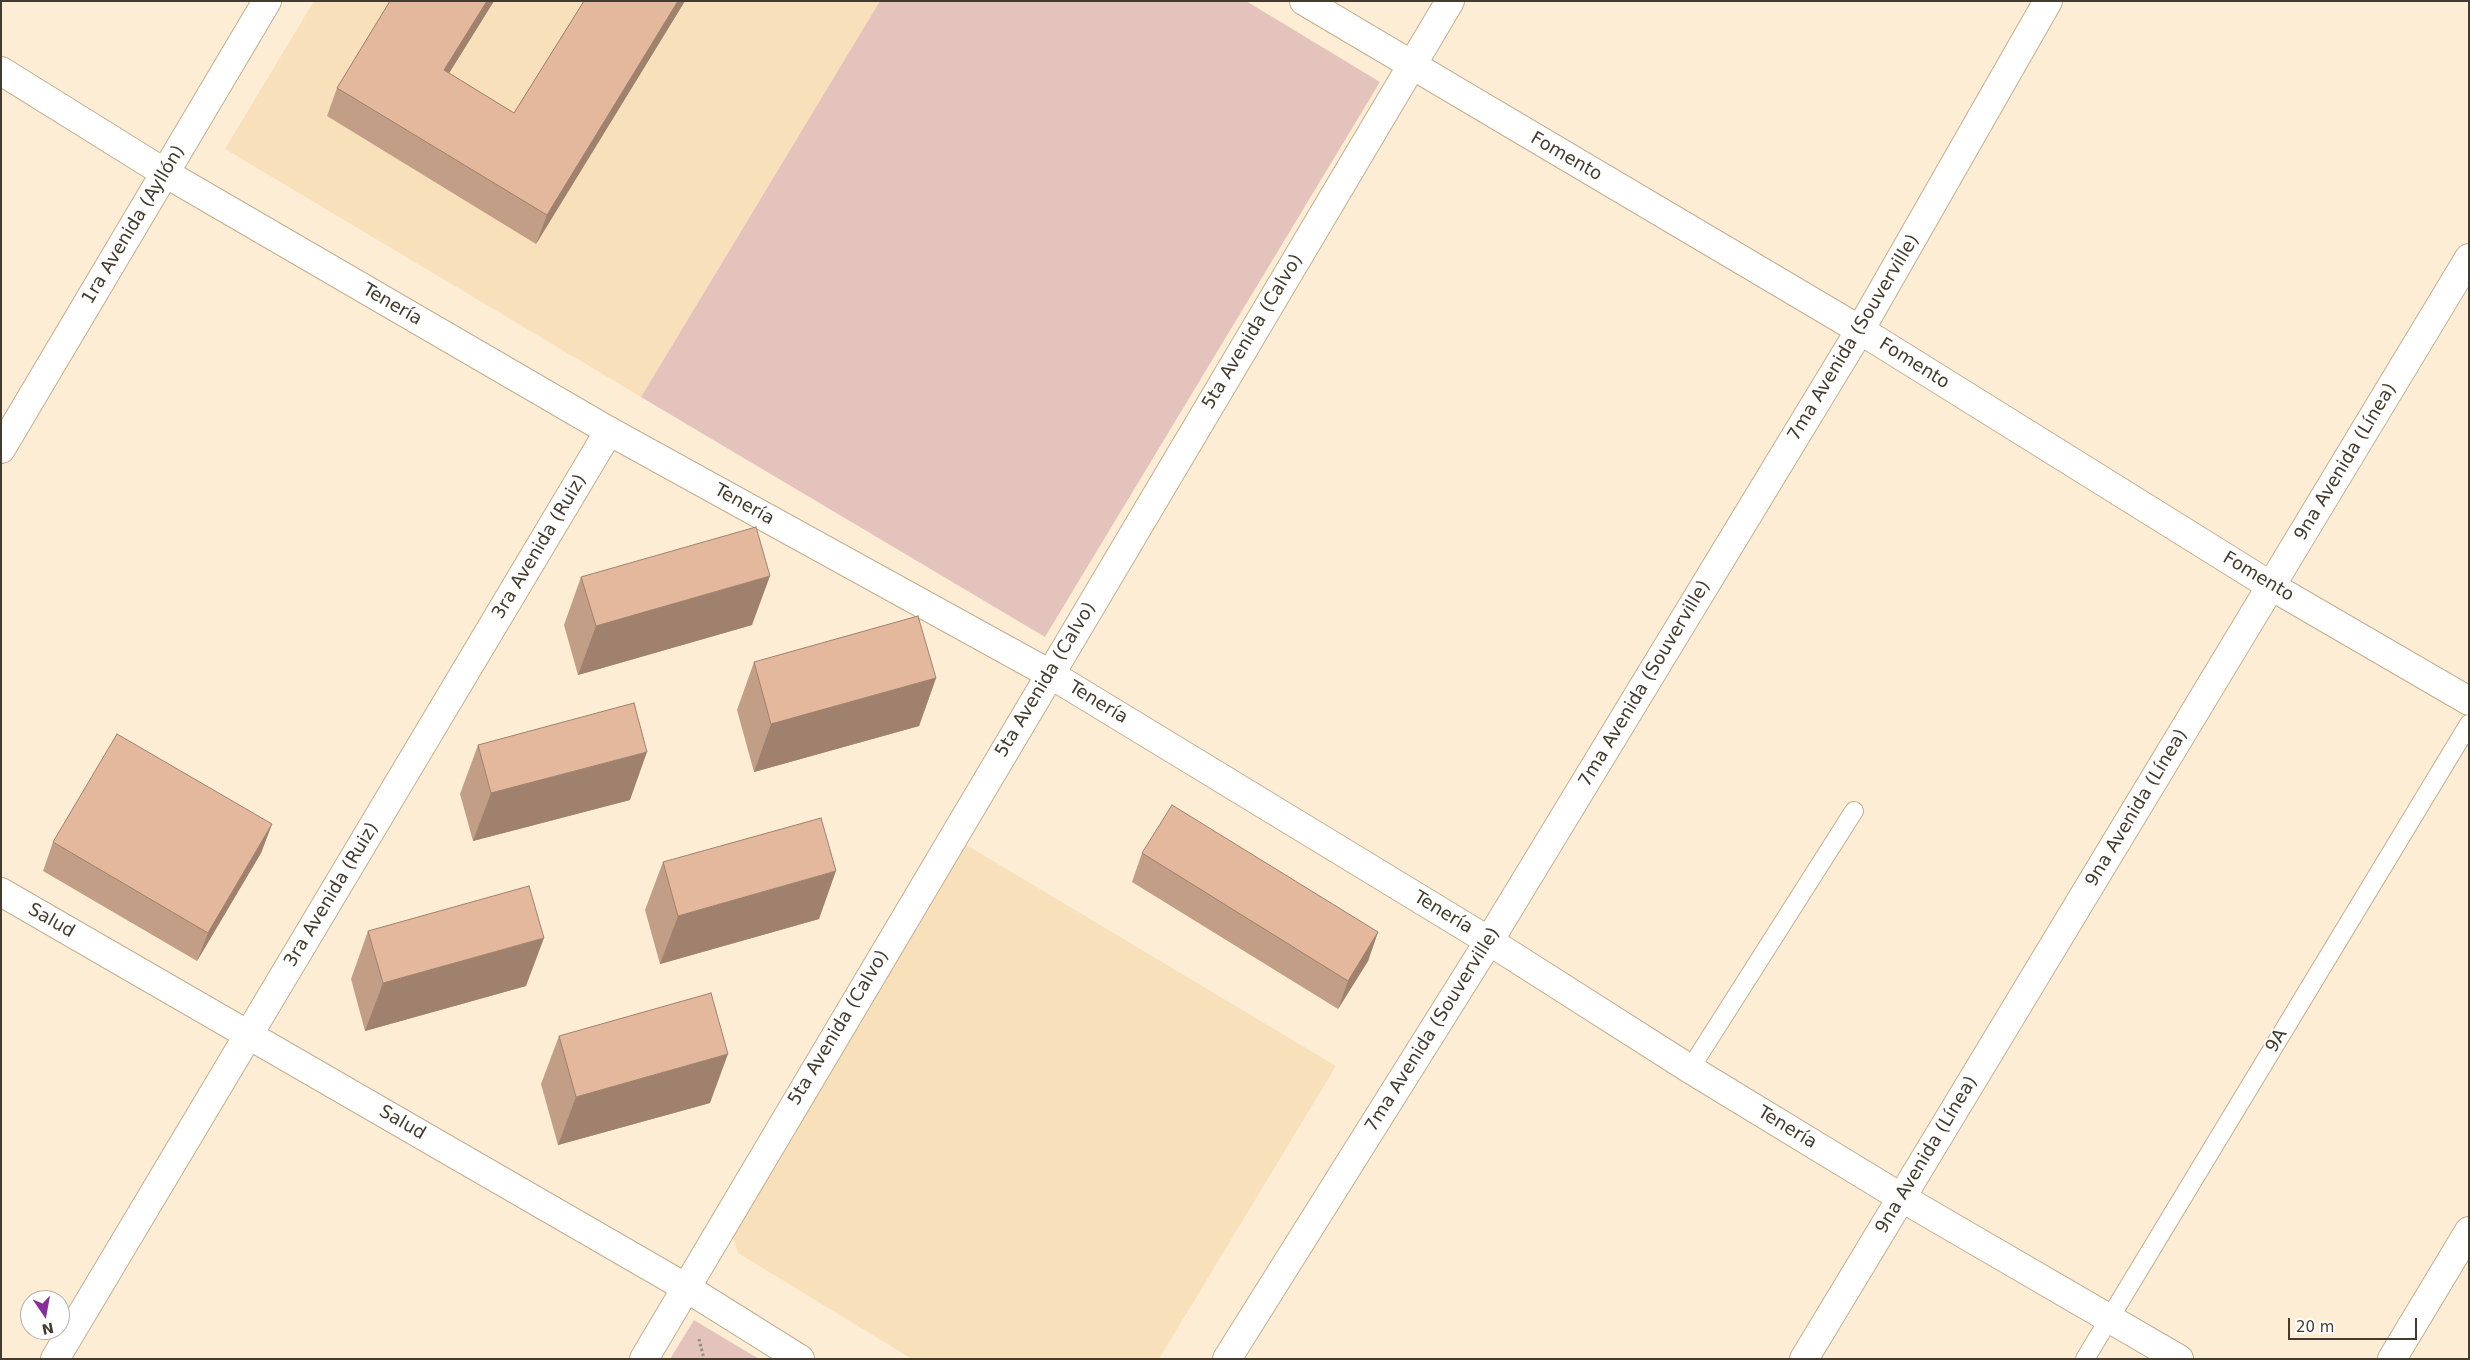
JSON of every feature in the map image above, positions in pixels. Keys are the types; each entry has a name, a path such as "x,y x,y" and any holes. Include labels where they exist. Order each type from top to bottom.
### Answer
{"street":[{"name":"1ra Avenida (Ayllón)","path":"1,449 267,1"},
{"name":"Fomento","path":"1304,1 1860,330 2271,586 2469,701"},
{"name":"5ta Avenida (Calvo)","path":"644,1359 1450,1"},
{"name":"7ma Avenida (Souverville)","path":"1227,1359 1489,941 1860,330 2048,1"},
{"name":"Tenería","path":"1,71 165,173 609,431 1050,674 1489,941 1690,1068 1902,1198 2179,1359"},
{"name":"9na Avenida (Línea)","path":"1804,1359 2469,258"},
{"name":"3ra Avenida (Ruiz)","path":"55,1359 609,431"},
{"name":"Salud","path":"1,892 685,1287 800,1359"},
{"path":"2392,1359 2469,1231"}],"lane":[{"name":"9A","path":"2085,1359 2469,724"},
{"path":"1690,1068 1854,811"}],"shaded area":[{"path":"314,1 880,1 641,397 225,149"},
{"path":"880,1 1246,1 1380,82 1045,637 641,397"},
{"path":"958,840 1336,1066 1159,1359 912,1359 738,1253 728,1221"},
{"path":"694,1320 759,1359 670,1359"}],"building":[{"path":"390,1 487,1 444,70 514,113 584,1 678,1 547,215 337,88"},
{"path":"756,527 770,576 596,626 581,577"},
{"path":"918,616 936,678 771,724 754,662"},
{"path":"634,703 647,752 491,793 478,745"},
{"path":"117,734 272,824 208,933 53,842"},
{"path":"1172,805 1378,932 1348,981 1142,853"},
{"path":"821,818 836,871 678,916 663,862"},
{"path":"529,886 544,938 383,983 368,931"},
{"path":"711,993 728,1054 576,1097 559,1036"}]}
